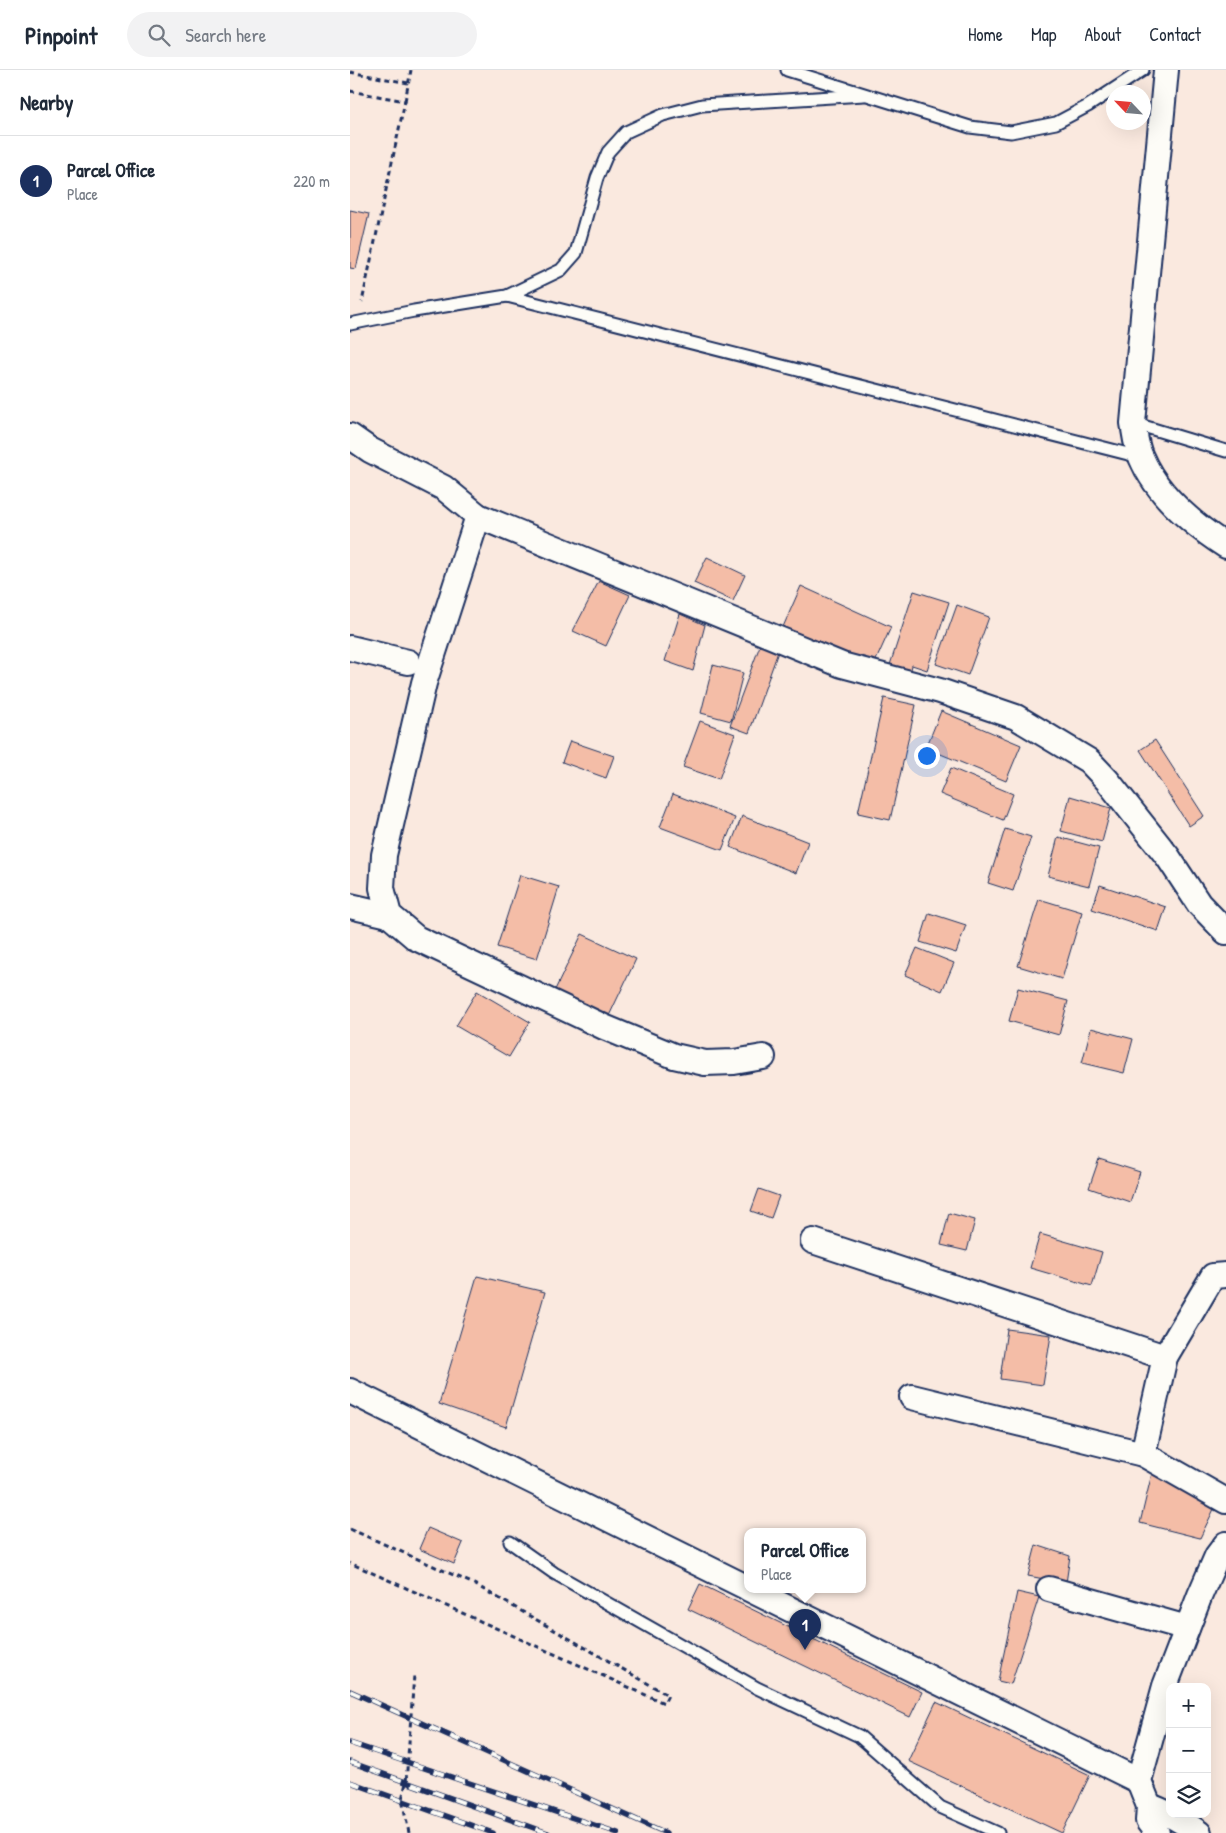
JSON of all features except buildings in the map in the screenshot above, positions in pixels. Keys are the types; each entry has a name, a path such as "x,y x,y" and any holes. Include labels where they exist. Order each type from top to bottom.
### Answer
{"street":[{"path":"1166,70 1133,423 1140,456 1154,480 1176,507 1205,533 1226,546"},
{"path":"350,436 370,450 444,488 478,516 842,665 940,691 1016,717 1089,761 1107,780 1168,857 1199,904 1226,932"},
{"path":"389,915 382,888 384,855 424,683 478,516"},
{"path":"350,648 408,662"},
{"path":"350,906 389,915 416,938 604,1027 674,1056 705,1063 734,1062 762,1057"},
{"path":"813,1241 1165,1357"},
{"path":"1143,1454 1165,1357 1213,1276 1226,1275"},
{"path":"350,1391 744,1586"},
{"path":"912,1397 1143,1454 1226,1501"},
{"path":"1199,1833 1157,1824 1139,1781 1166,1686 1200,1595 1217,1556 1226,1544"},
{"path":"1049,1589 1188,1628"},
{"path":"758,1593 1139,1781"}],"lane":[{"path":"787,70 970,128 1011,132 1056,124 1088,106 1143,70"},
{"path":"354,323 508,296 561,270 576,253 596,178 608,152 626,132 663,115 702,105 864,95"},
{"path":"508,296 1140,456"},
{"path":"1133,423 1226,451"},
{"path":"510,1542 554,1573 757,1688 859,1736 940,1807 998,1833"}],"path":[{"path":"354,323 411,70"},
{"path":"350,72 408,83"},
{"path":"350,91 405,101"},
{"path":"350,1529 474,1584 668,1695 664,1702 350,1563"},
{"path":"409,1833 402,1799 406,1783 414,1675"}],"railway":[{"path":"350,1691 666,1833"},
{"path":"350,1743 618,1833"},
{"path":"350,1762 548,1833"},
{"path":"350,1782 493,1833"}],"place":[{"name":"Parcel Office","path":"805,1650"}]}
